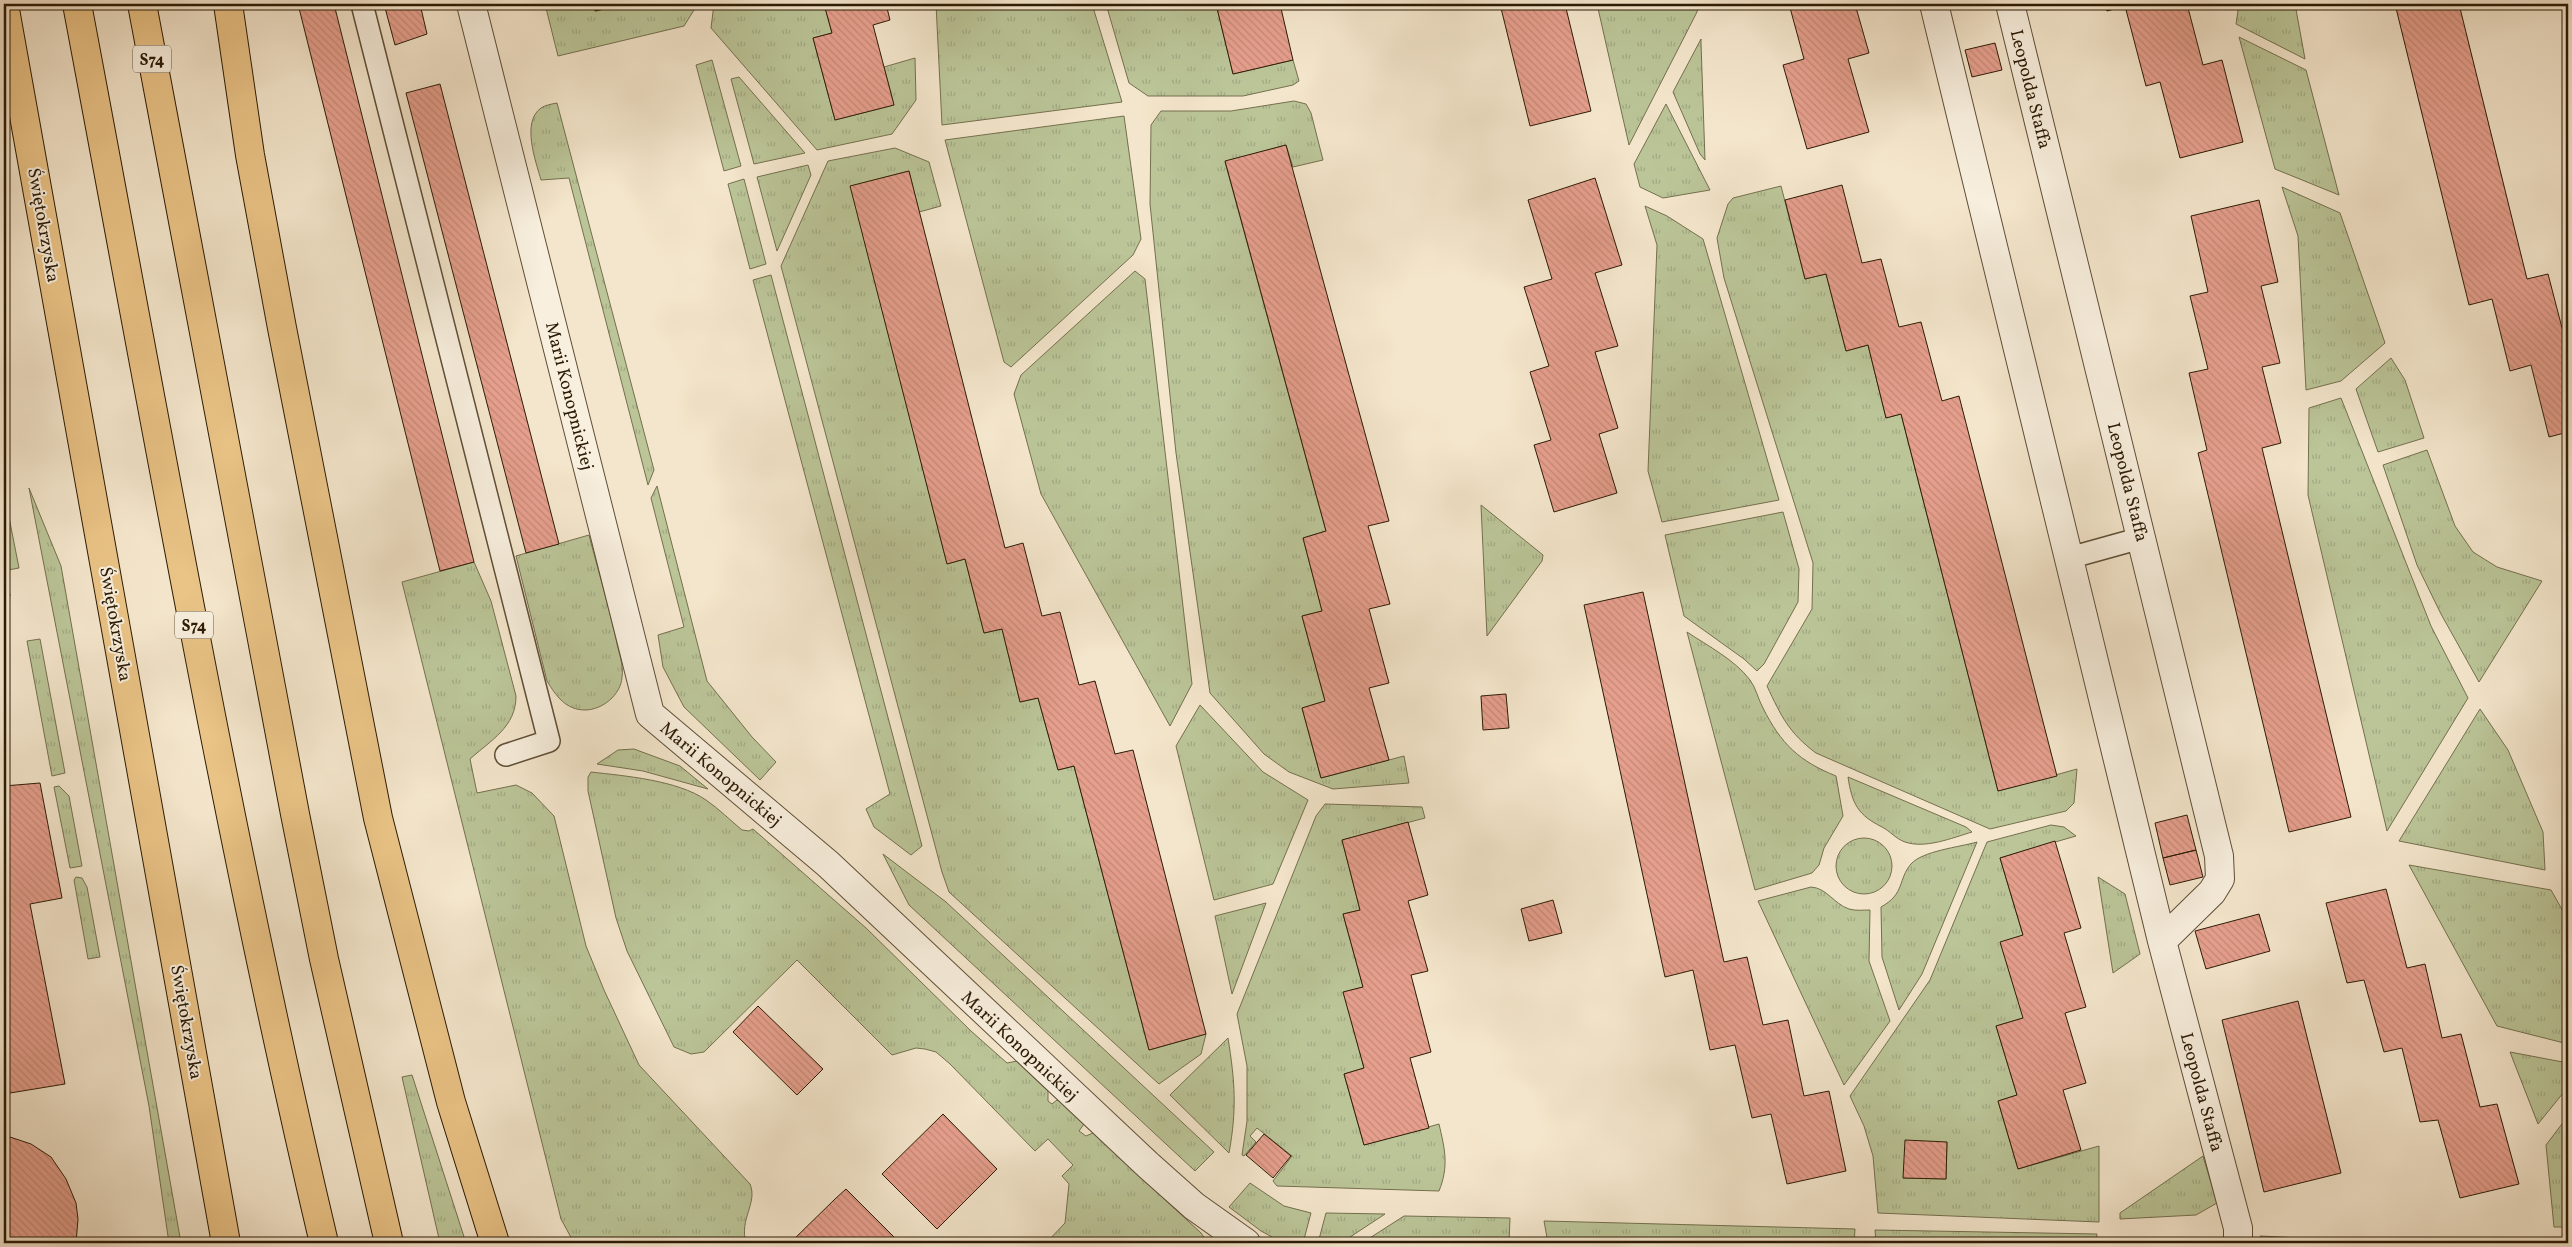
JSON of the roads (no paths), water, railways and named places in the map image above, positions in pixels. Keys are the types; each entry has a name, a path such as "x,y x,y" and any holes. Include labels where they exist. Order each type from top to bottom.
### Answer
{"main road":[{"name":"Świętokrzyska","path":"4,4 226,1243"},
{"name":"S74","path":"77,4 229,809 290,1099 324,1243"},
{"name":"S74","path":"142,4 295,814 324,959 389,1243"},
{"path":"228,4 252,165 372,790 424,1000 480,1195 496,1243"},
{"path":"480,1195 514,1243"}],"street":[{"name":"Marii Konopnickiej","path":"471,4 650,714 828,864 1194,1206 1246,1243"},
{"name":"Leopolda Staffa","path":"1934,4 2162,941 2238,1228 2238,1243"},
{"name":"Leopolda Staffa","path":"2010,4 2219,856 2220,879 2212,892 2162,941"}],"lane":[{"path":"362,4 549,741 506,755"},
{"path":"2069,558 2141,538"}]}
